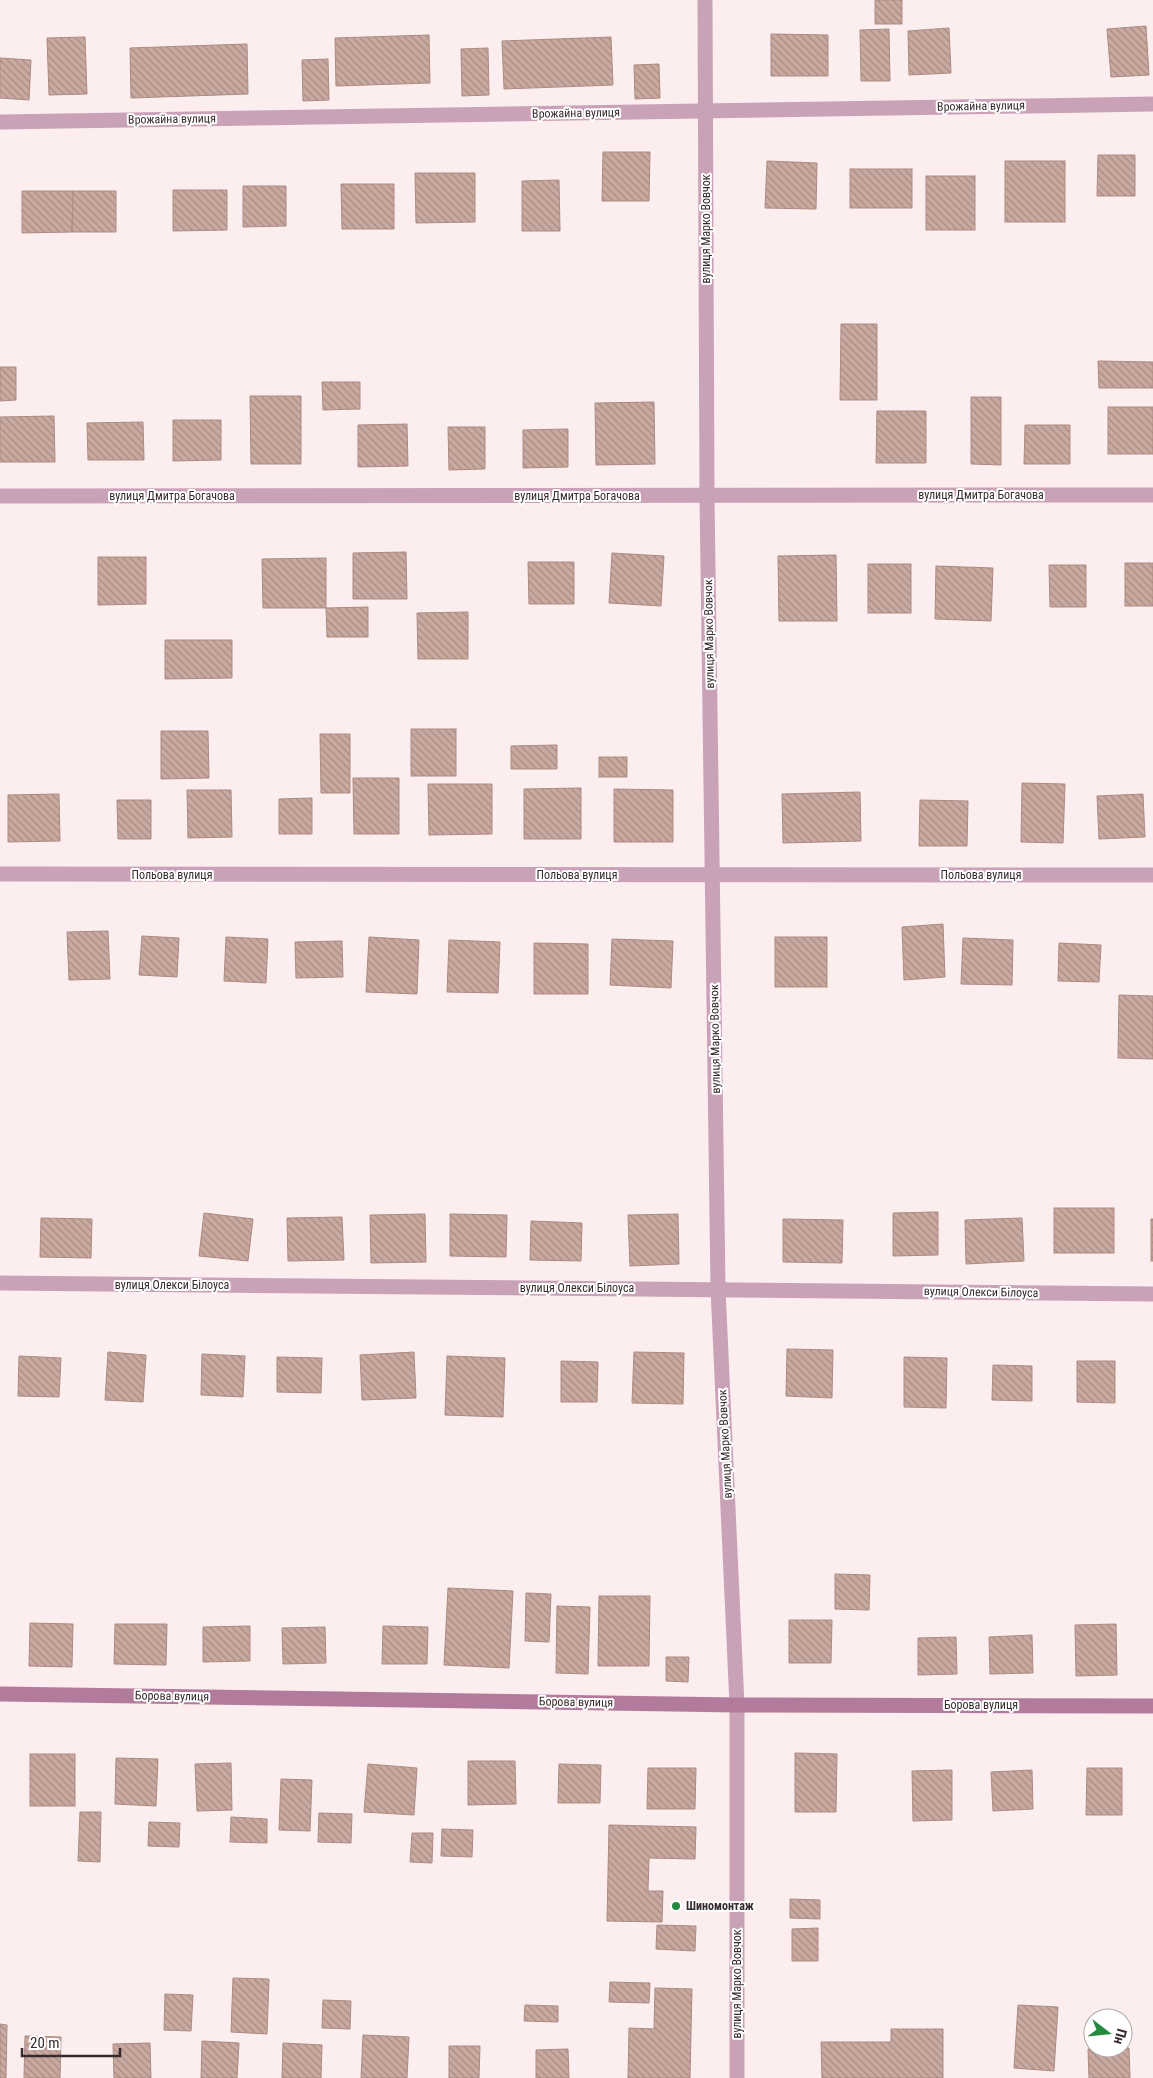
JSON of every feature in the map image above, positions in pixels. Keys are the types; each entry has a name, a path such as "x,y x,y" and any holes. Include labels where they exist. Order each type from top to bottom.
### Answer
{"street":[{"name":"вулиця Марко Вовчок","path":"704,0 707,496 718,1289 737,1705 738,2078"},
{"name":"Врожайна вулиця","path":"0,122 1153,104"},
{"name":"вулиця Дмитра Богачова","path":"0,496 1153,495"},
{"name":"Польова вулиця","path":"0,874 1153,875"},
{"name":"вулиця Олекси Білоуса","path":"0,1283 1153,1294"},
{"name":"Борова вулиця","path":"0,1694 737,1705 1153,1706"}],"building":[{"path":"875,0 902,0 902,24 875,24"},
{"path":"1146,26 1149,75 1111,77 1107,29"},
{"path":"949,28 951,73 909,75 908,31"},
{"path":"889,29 890,81 861,81 860,30"},
{"path":"771,34 828,35 828,76 771,76"},
{"path":"429,35 430,83 336,86 335,38"},
{"path":"85,37 87,94 49,95 47,38"},
{"path":"611,37 613,85 504,89 502,41"},
{"path":"247,44 248,94 131,98 130,48"},
{"path":"488,48 489,95 462,96 461,49"},
{"path":"0,58 31,60 29,100 0,98"},
{"path":"328,59 329,100 303,101 302,60"},
{"path":"659,64 660,98 635,99 634,65"},
{"path":"603,152 650,152 649,201 602,201"},
{"path":"1098,155 1135,155 1135,196 1097,196"},
{"path":"767,161 817,163 816,209 765,208"},
{"path":"1005,161 1065,161 1065,222 1005,222"},
{"path":"850,169 912,169 912,208 850,208"},
{"path":"415,173 475,173 475,222 416,223"},
{"path":"926,176 975,176 975,230 926,230"},
{"path":"559,180 560,231 522,231 522,181"},
{"path":"341,184 394,184 394,229 342,229"},
{"path":"243,186 286,186 286,226 243,227"},
{"path":"173,190 227,190 227,230 173,231"},
{"path":"22,191 73,191 72,232 22,233"},
{"path":"73,191 116,191 116,232 72,232"},
{"path":"841,324 877,324 877,400 840,400"},
{"path":"1098,361 1153,362 1153,388 1099,388"},
{"path":"0,367 16,367 16,400 0,401"},
{"path":"322,382 360,382 360,409 323,410"},
{"path":"250,396 301,396 301,464 251,464"},
{"path":"971,397 1001,397 1001,465 971,464"},
{"path":"654,402 655,464 596,465 595,403"},
{"path":"1108,407 1153,407 1153,454 1108,454"},
{"path":"877,411 926,411 926,463 876,463"},
{"path":"54,416 55,462 0,462 0,417"},
{"path":"173,420 221,420 221,460 173,461"},
{"path":"143,422 144,460 88,460 87,423"},
{"path":"407,424 408,466 358,467 358,425"},
{"path":"1025,425 1070,425 1070,464 1024,464"},
{"path":"448,427 485,427 485,469 449,470"},
{"path":"568,429 568,467 523,468 523,430"},
{"path":"406,552 407,599 353,599 353,553"},
{"path":"612,553 664,556 661,606 609,603"},
{"path":"836,555 837,621 779,621 778,556"},
{"path":"98,557 146,557 146,604 98,605"},
{"path":"326,558 326,608 263,608 262,559"},
{"path":"528,562 574,562 574,604 529,604"},
{"path":"1125,563 1153,563 1153,606 1125,606"},
{"path":"868,564 911,564 911,613 868,613"},
{"path":"1049,565 1086,565 1086,607 1050,607"},
{"path":"936,566 993,568 991,621 935,619"},
{"path":"368,607 368,637 327,637 326,608"},
{"path":"468,612 468,659 418,659 417,613"},
{"path":"165,640 232,640 232,678 165,679"},
{"path":"411,729 456,729 456,776 411,776"},
{"path":"161,731 208,731 209,778 161,779"},
{"path":"320,734 350,734 350,793 321,793"},
{"path":"557,745 557,769 511,769 511,746"},
{"path":"599,757 627,757 627,777 599,777"},
{"path":"353,778 399,778 399,834 354,834"},
{"path":"1022,783 1065,784 1063,843 1021,842"},
{"path":"428,784 492,784 492,834 429,835"},
{"path":"581,788 581,839 524,839 524,789"},
{"path":"614,789 673,790 673,842 614,842"},
{"path":"187,790 231,790 232,837 188,838"},
{"path":"860,792 861,841 783,843 782,794"},
{"path":"59,794 60,841 8,842 8,795"},
{"path":"1143,794 1145,837 1099,839 1097,796"},
{"path":"312,798 312,834 279,834 279,799"},
{"path":"117,800 151,800 151,839 118,839"},
{"path":"920,800 968,801 967,846 919,846"},
{"path":"943,924 945,977 904,980 902,927"},
{"path":"108,931 110,979 69,980 67,932"},
{"path":"142,936 179,938 177,977 139,975"},
{"path":"226,937 268,939 266,983 224,981"},
{"path":"369,937 419,940 417,994 366,992"},
{"path":"775,937 827,937 827,987 775,987"},
{"path":"963,938 1013,940 1012,985 961,984"},
{"path":"612,939 673,941 671,988 610,985"},
{"path":"449,940 500,942 498,993 447,992"},
{"path":"342,941 343,977 296,978 295,942"},
{"path":"534,943 588,944 588,994 534,994"},
{"path":"1059,943 1101,945 1099,982 1058,981"},
{"path":"1119,995 1153,996 1153,1059 1118,1058"},
{"path":"1054,1208 1114,1208 1114,1253 1054,1253"},
{"path":"938,1212 938,1255 893,1256 893,1213"},
{"path":"204,1213 253,1219 248,1261 199,1256"},
{"path":"425,1214 426,1262 371,1263 370,1215"},
{"path":"450,1214 507,1215 506,1257 450,1256"},
{"path":"678,1214 679,1264 630,1266 628,1215"},
{"path":"342,1217 344,1260 288,1261 287,1218"},
{"path":"41,1218 92,1219 91,1258 40,1257"},
{"path":"1022,1218 1024,1261 966,1264 965,1220"},
{"path":"783,1219 843,1220 842,1263 783,1262"},
{"path":"1151,1219 1153,1219 1153,1261 1151,1261"},
{"path":"531,1221 582,1223 581,1261 530,1260"},
{"path":"787,1349 833,1350 832,1398 786,1396"},
{"path":"108,1352 146,1355 143,1402 105,1400"},
{"path":"414,1352 416,1398 362,1400 360,1355"},
{"path":"634,1352 684,1353 683,1404 632,1403"},
{"path":"202,1354 245,1356 243,1397 201,1395"},
{"path":"19,1356 61,1358 59,1397 18,1396"},
{"path":"447,1356 505,1358 503,1417 445,1415"},
{"path":"277,1357 322,1358 321,1393 277,1392"},
{"path":"904,1357 947,1358 946,1408 904,1407"},
{"path":"561,1361 598,1362 597,1402 561,1402"},
{"path":"1077,1361 1115,1361 1115,1403 1077,1402"},
{"path":"993,1365 1032,1366 1032,1401 992,1400"},
{"path":"835,1574 870,1575 869,1610 835,1609"},
{"path":"448,1588 513,1591 509,1668 444,1665"},
{"path":"526,1593 551,1594 549,1642 525,1641"},
{"path":"599,1596 650,1596 649,1666 598,1666"},
{"path":"557,1606 590,1607 588,1674 556,1673"},
{"path":"789,1620 832,1620 831,1663 789,1663"},
{"path":"30,1623 73,1624 72,1667 29,1666"},
{"path":"115,1624 167,1624 166,1665 114,1664"},
{"path":"1116,1624 1117,1675 1076,1676 1075,1625"},
{"path":"250,1626 250,1661 203,1662 203,1627"},
{"path":"383,1626 428,1627 427,1664 382,1664"},
{"path":"325,1627 326,1663 283,1664 282,1628"},
{"path":"1032,1635 1033,1673 990,1674 989,1637"},
{"path":"956,1637 957,1674 918,1675 918,1638"},
{"path":"666,1657 689,1657 688,1682 666,1681"},
{"path":"795,1753 837,1754 836,1812 795,1812"},
{"path":"30,1754 75,1754 75,1806 30,1806"},
{"path":"116,1758 158,1759 156,1806 115,1804"},
{"path":"468,1761 515,1761 516,1804 468,1805"},
{"path":"231,1763 232,1810 197,1811 195,1764"},
{"path":"368,1764 417,1768 414,1815 364,1812"},
{"path":"559,1764 601,1765 600,1803 558,1803"},
{"path":"648,1768 696,1768 695,1809 647,1809"},
{"path":"1087,1768 1122,1768 1122,1815 1086,1815"},
{"path":"952,1770 952,1820 913,1821 912,1771"},
{"path":"1032,1770 1033,1809 993,1811 991,1772"},
{"path":"281,1779 312,1780 310,1831 279,1830"},
{"path":"80,1812 101,1812 100,1862 78,1861"},
{"path":"319,1813 352,1814 351,1843 318,1842"},
{"path":"231,1817 267,1819 267,1843 230,1842"},
{"path":"149,1822 180,1823 179,1847 148,1846"},
{"path":"609,1825 696,1827 695,1859 649,1858 648,1891 663,1891 662,1922 607,1921"},
{"path":"442,1829 473,1830 472,1857 441,1856"},
{"path":"412,1833 433,1833 432,1863 410,1862"},
{"path":"790,1899 820,1900 820,1919 790,1918"},
{"path":"657,1925 696,1926 695,1951 656,1949"},
{"path":"818,1928 818,1961 792,1961 792,1929"},
{"path":"233,1978 269,1979 267,2034 231,2032"},
{"path":"610,1982 650,1983 649,2003 609,2002"},
{"path":"655,1988 692,1989 690,2078 628,2078 629,2028 654,2029"},
{"path":"165,1994 193,1995 191,2031 164,2030"},
{"path":"323,2000 351,2001 350,2029 322,2028"},
{"path":"525,2005 558,2006 558,2022 524,2021"},
{"path":"1018,2005 1058,2007 1054,2071 1014,2068"},
{"path":"0,2024 7,2025 6,2078 0,2078"},
{"path":"891,2029 943,2029 943,2078 822,2078 821,2042 891,2042"},
{"path":"363,2035 409,2037 407,2078 361,2078"},
{"path":"25,2036 61,2037 60,2078 24,2078"},
{"path":"202,2041 239,2043 237,2078 201,2078"},
{"path":"150,2043 151,2078 114,2078 113,2044"},
{"path":"283,2043 322,2045 321,2078 282,2078"},
{"path":"449,2046 480,2046 479,2078 449,2078"},
{"path":"568,2049 569,2078 536,2078 536,2050"},
{"path":"1088,2058 1129,2058 1130,2078 1089,2078"}],"place":[{"name":"Шиномонтаж","path":"676,1906"}]}
